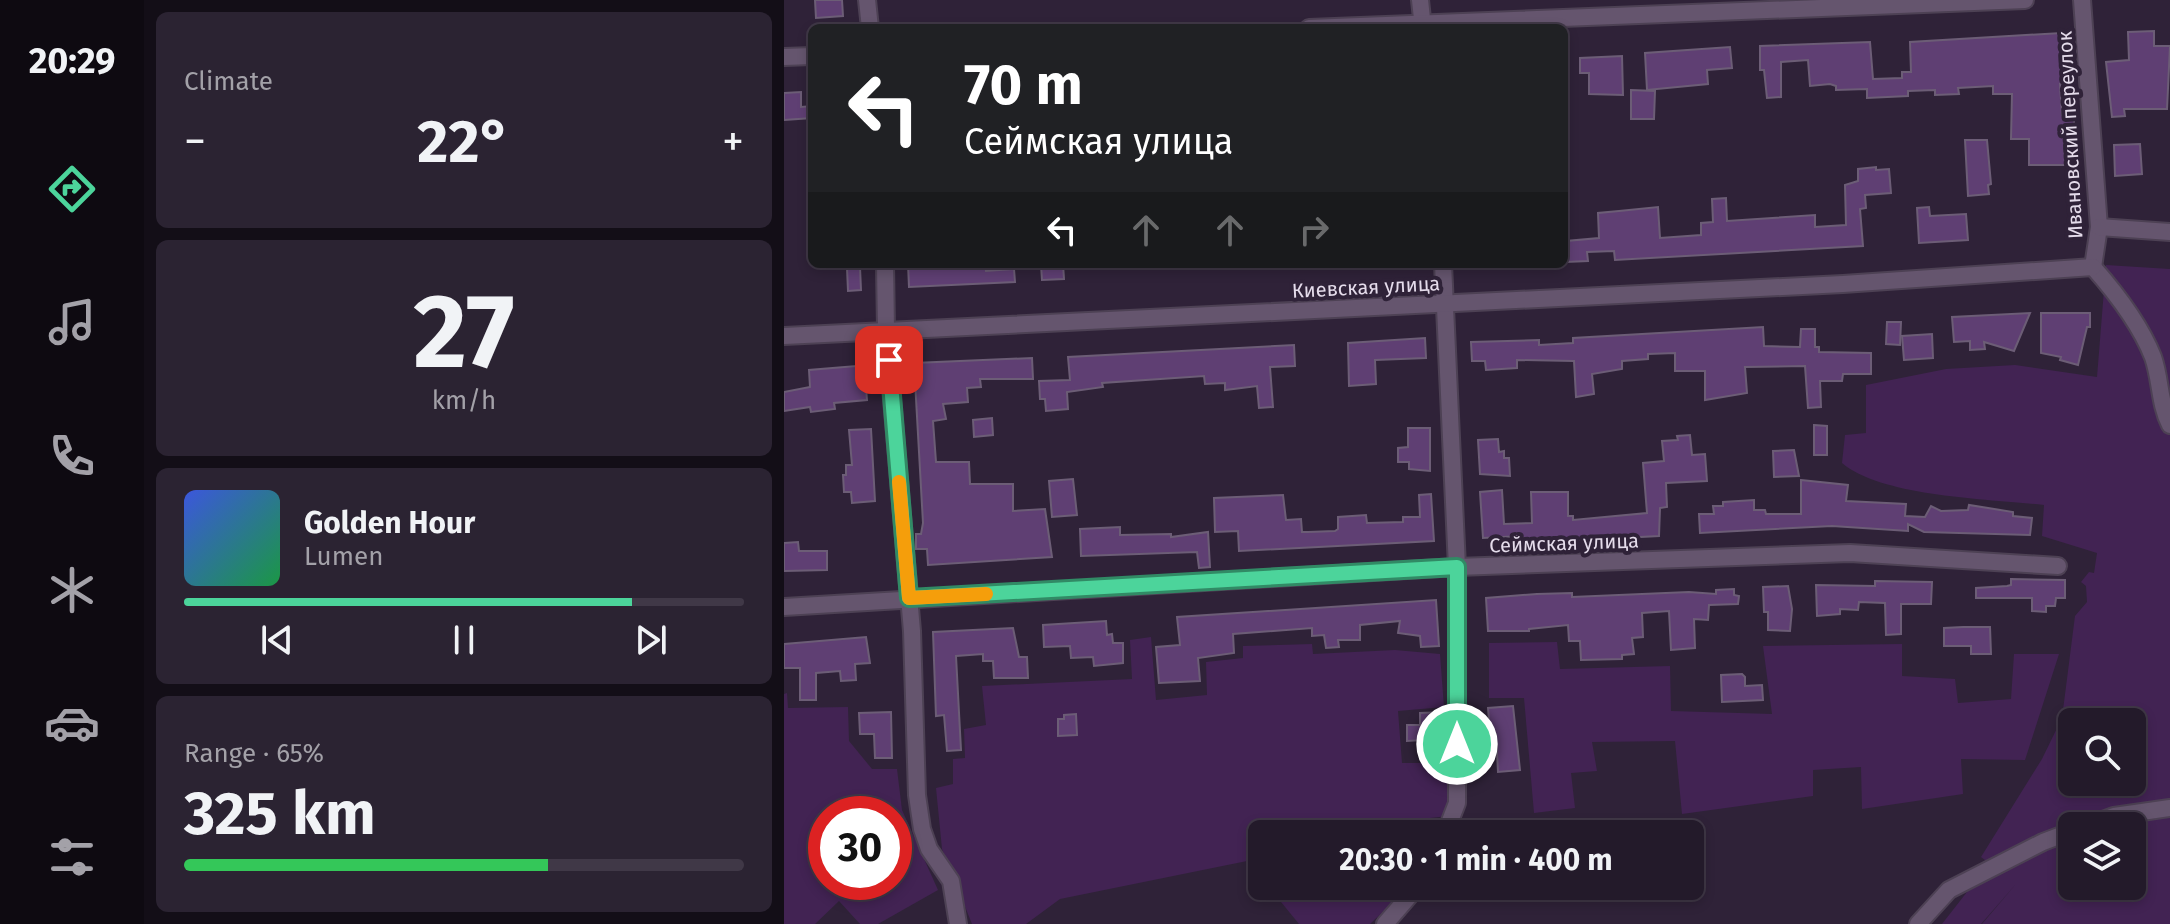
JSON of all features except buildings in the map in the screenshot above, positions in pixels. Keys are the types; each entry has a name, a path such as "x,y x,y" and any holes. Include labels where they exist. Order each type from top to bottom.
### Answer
{"street":[{"path":"867,0 870,24"},
{"path":"1420,0 1422,24"},
{"path":"1446,24 2025,0"},
{"name":"Ивановский переулок","path":"2082,0 2099,227 2093,267"},
{"path":"784,57 808,56"},
{"path":"2099,227 2170,232"},
{"path":"2093,267 2118,296 2152,356 2161,407 2170,425"},
{"name":"Киевская улица","path":"784,336 1843,284 2093,267"},
{"path":"885,268 886,330 909,598 921,818 929,849 951,881 958,924"},
{"path":"1443,268 1457,567 1457,803 1450,820"},
{"name":"Сеймская улица","path":"784,607 1457,567 1850,553 2058,566"},
{"path":"2142,812 2170,808"},
{"path":"1918,924 1949,890 2058,836"},
{"path":"1385,924 1406,900"}],"shaded area":[{"path":"2106,265 2170,269 2170,924 1982,924 2016,884 1981,924 1942,924 1981,874 2002,873 1981,857 2042,759 2058,726 2058,796 2146,796 2146,708 2063,708 2075,616 2087,602 2086,586 2081,582 2089,572 2094,573 2097,553 2042,536 2044,505 1909,490 1860,474 1842,463 1845,435 1866,433 1866,385 1946,369 2015,365 2097,377"},
{"path":"1151,637 1156,700 1207,695 1206,662 1243,658 1243,646 1312,644 1313,654 1395,650 1440,654 1444,707 1398,711 1402,763 1447,763 1449,816 1430,820 1248,820 1248,862 1060,899 1026,924 972,924 942,849 936,788 953,784 953,759 965,758 964,729 986,725 982,686 1132,679 1130,640"},
{"path":"1557,642 1560,669 1670,666 1671,711 1772,714 1763,646 1902,644 1902,676 1955,679 1958,703 2011,699 2014,654 2059,654 2025,760 1961,759 1963,794 1862,809 1861,767 1813,770 1813,796 1682,814 1675,741 1592,742 1597,771 1571,773 1575,808 1534,813 1524,698 1489,698 1489,643"},
{"path":"787,693 788,708 848,707 849,741 872,769 897,769 900,796 808,796 808,900 912,900 912,832 938,890 878,924 860,924 839,901 815,924 784,924 784,694"},
{"path":"1279,900 1395,900 1370,924 1299,924"}],"slow traffic":[{"path":"899,482 909,598 986,594"}],"route":[{"path":"889,360 909,598 1457,567 1457,744"}]}
